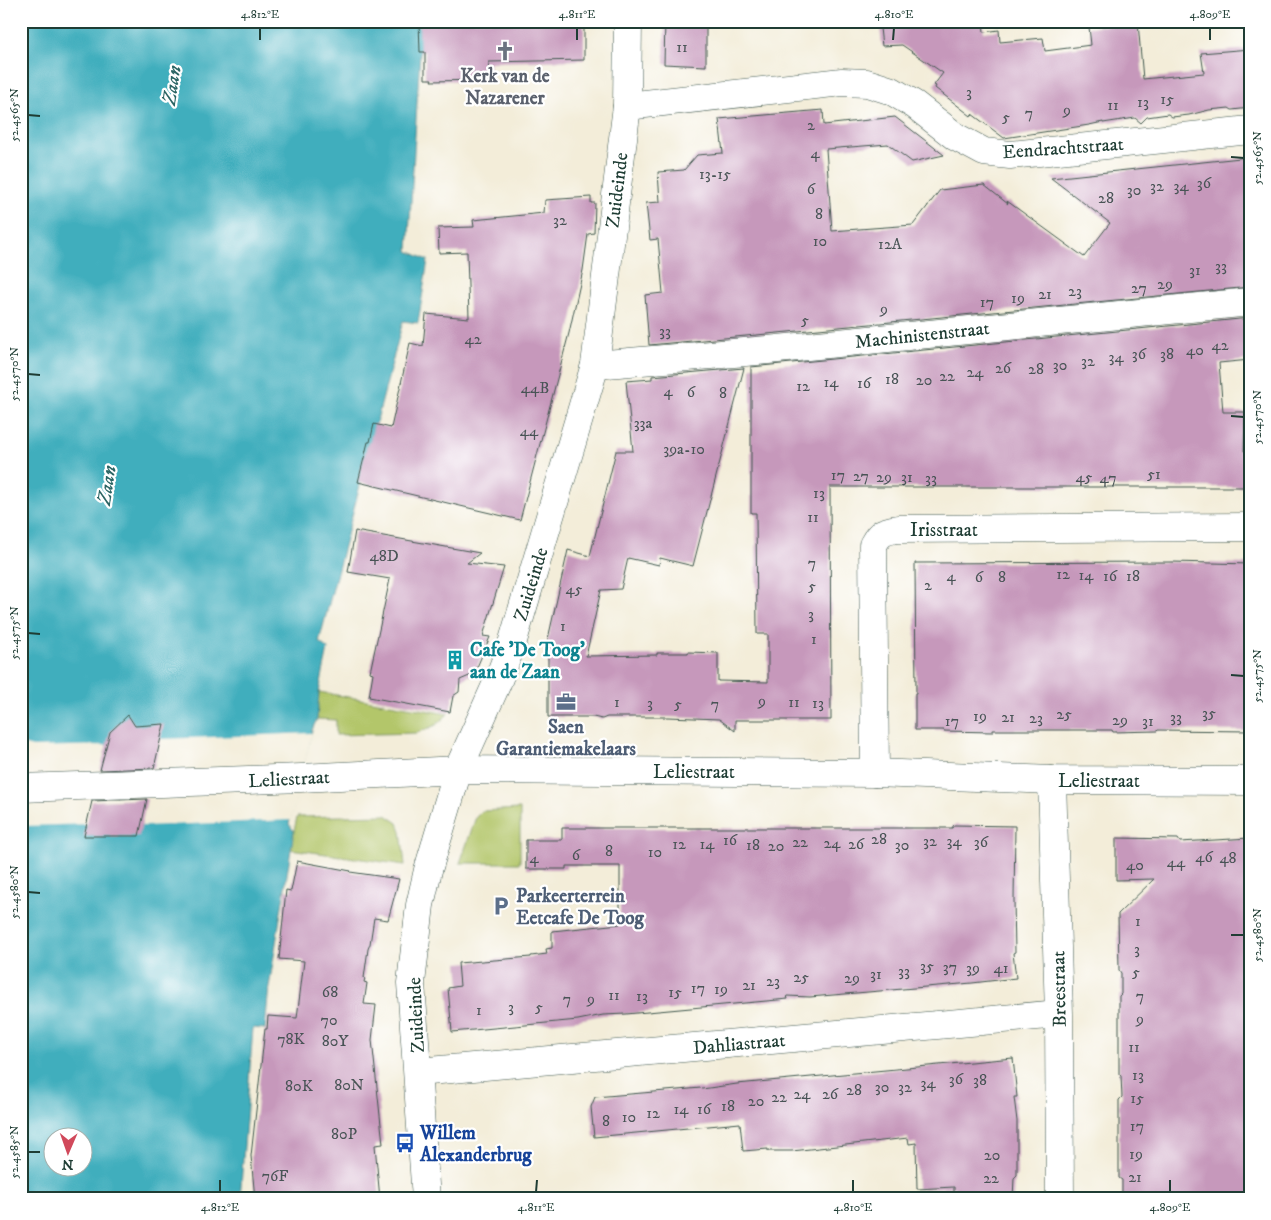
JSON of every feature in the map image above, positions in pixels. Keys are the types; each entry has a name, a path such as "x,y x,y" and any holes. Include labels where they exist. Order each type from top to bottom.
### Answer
{"street":[{"name":"Zuideinde","path":"426,1199 411,983 420,905 428,870 458,770 497,683 512,644 595,365 627,106 628,21"},
{"name":"Eendrachtstraat","path":"627,106 842,82 867,83 892,91 915,105 956,137 984,152 1010,155 1250,130"},
{"name":"Machinistenstraat","path":"595,365 768,350 1250,302"},
{"name":"Irisstraat","path":"875,773 873,545 877,537 886,531 898,529 1250,527"},
{"name":"Leliestraat","path":"21,788 301,778 458,770 875,773 1052,780 1250,781"},
{"name":"Breestraat","path":"1052,780 1059,1014 1060,1199"},
{"name":"Dahliastraat","path":"418,1072 1059,1014"}],"green space":[{"path":"319,692 448,714 436,725 417,733 336,735 336,720 317,719"},
{"path":"520,809 520,863 460,863 476,817 482,811"},
{"path":"386,815 398,823 401,831 405,865 290,849 297,817"}],"water":[{"name":"Zaan","path":"21,21 422,21 408,251 428,260 418,323 403,321 319,642 328,649 319,692 317,719 312,730 289,824 294,831 269,987 265,1029 253,1028 240,1199 21,1199"}],"pier":[{"path":"312,733 291,820 141,826 91,824 21,826 21,744 33,747 109,745 132,738 162,739"}],"building":[{"name":"Kerk van de Nazarener","path":"419,21 584,21 584,60 489,62 490,78 483,80 431,81 432,79 425,79 425,52 420,52"},
{"path":"665,21 701,21 701,23 706,23 706,66 664,64"},
{"path":"871,21 962,21 962,24 983,22 984,32 999,30 1000,42 1043,38 1045,51 1091,45 1089,27 1138,23 1143,79 1204,73 1201,53 1250,49 1250,108 1209,110 1172,117 1168,114 1147,117 1141,123 1135,118 1004,138 972,114 971,116 935,88 936,86 934,85 943,73 902,45 882,46 880,28"},
{"path":"823,110 824,125 895,117 944,155 912,162 888,144 826,149 832,231 913,225 940,190 984,185 1084,257 1110,223 1051,178 1250,157 1250,287 649,345 645,295 663,293 658,239 650,240 646,203 660,202 658,172 684,170 697,155 723,153 719,119"},
{"path":"591,197 591,203 595,203 594,233 588,234 583,270 569,333 520,520 358,482 374,424 391,428 410,343 423,346 426,314 469,318 467,252 439,253 438,228 474,227 473,220 544,213 545,200"},
{"path":"1250,318 1250,360 1219,363 1223,412 1245,412 1244,451 1250,451 1250,487 830,487 831,720 735,720 735,731 719,719 548,717 548,639 568,550 590,556 616,451 633,451 626,381 652,379 652,376 744,368 693,566 660,558 659,565 628,558 621,589 601,590 586,656 657,655 657,653 688,652 718,653 718,681 768,682 768,634 757,634 756,513 751,513 751,367"},
{"path":"355,531 480,553 467,563 504,567 483,636 490,637 474,674 460,680 459,692 453,696 450,712 369,697 373,673 370,672 390,579 348,572"},
{"path":"1173,562 1250,564 1250,731 1158,730 1113,732 1112,730 993,730 993,732 915,730 915,563"},
{"path":"128,715 135,726 164,724 154,768 100,770 110,732"},
{"path":"147,799 139,836 84,836 92,801"},
{"path":"954,825 1015,826 1015,952 1013,953 1016,978 810,997 787,996 788,999 603,1015 578,1020 452,1032 448,988 460,986 458,963 547,954 546,949 552,948 552,931 620,924 620,866 566,866 566,869 526,869 526,840 562,840 562,828 952,828"},
{"path":"1116,838 1178,839 1180,842 1250,838 1250,1199 1122,1199 1122,1180 1119,1178 1119,1100 1122,1097 1121,1076 1119,1074 1119,996 1121,994 1121,973 1119,970 1118,914 1154,879 1116,880"},
{"path":"297,861 350,872 399,879 388,920 374,918 364,978 364,982 367,983 364,1004 376,1005 372,1040 383,1144 375,1145 380,1199 255,1199 251,1156 268,1016 297,1018 304,961 279,959 286,890 291,891"},
{"path":"1013,1058 1017,1097 1014,1097 1017,1121 1017,1175 1014,1178 1013,1199 954,1199 954,1187 917,1189 916,1143 909,1144 908,1138 792,1151 768,1151 768,1149 743,1151 740,1123 594,1137 591,1107 595,1097 702,1089 737,1084"}],"place":[{"name":"Kerk van de Nazarener","path":"505,51"},
{"name":"Cafe 'De Toog' aan de Zaan","path":"455,660"},
{"name":"Saen Garantiemakelaars","path":"566,702"},
{"name":"Parkeerterrein Eetcafe De Toog","path":"501,906"},
{"name":"Willem Alexanderbrug","path":"405,1143"}]}
